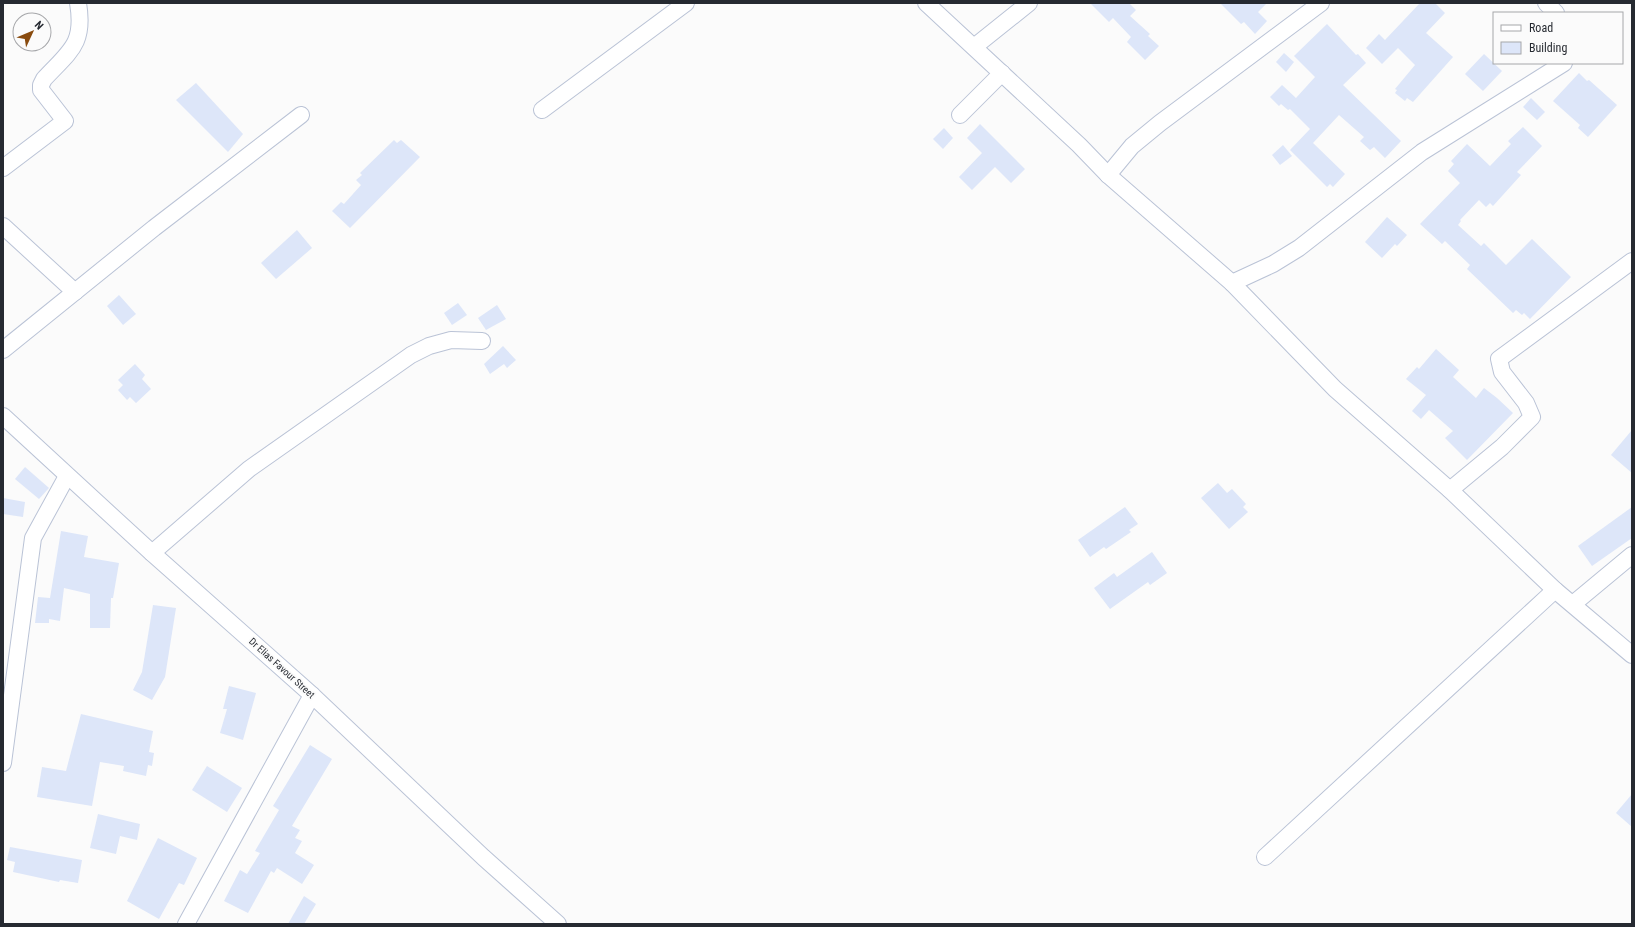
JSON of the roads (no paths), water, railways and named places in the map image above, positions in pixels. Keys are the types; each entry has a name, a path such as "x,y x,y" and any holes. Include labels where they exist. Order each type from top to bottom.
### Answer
{"street":[{"path":"3,168 65,121 41,90 41,85 44,79 72,48 80,34 78,3"},
{"path":"542,110 686,3"},
{"path":"926,3 1079,145 1108,175 1232,283 1335,389 1450,490 1555,590 1632,655"},
{"path":"974,47 1029,3"},
{"path":"1108,175 1132,146 1160,123 1321,3"},
{"path":"1546,3 1555,12"},
{"path":"1232,283 1272,264 1299,248 1422,152 1562,64"},
{"path":"960,115 1002,73"},
{"path":"3,350 154,228 301,115"},
{"path":"3,226 75,292"},
{"path":"1450,490 1502,446 1532,417 1526,403 1502,372 1499,359 1632,261"},
{"path":"152,553 249,469 411,356 429,346 451,340 482,341"},
{"name":"Dr Elias Favour Street","path":"3,416 152,553 312,695 483,856 558,924"},
{"path":"3,763 33,538 67,476"},
{"path":"1573,604 1632,555"},
{"path":"1265,857 1555,590"},
{"path":"186,924 312,695"}]}
